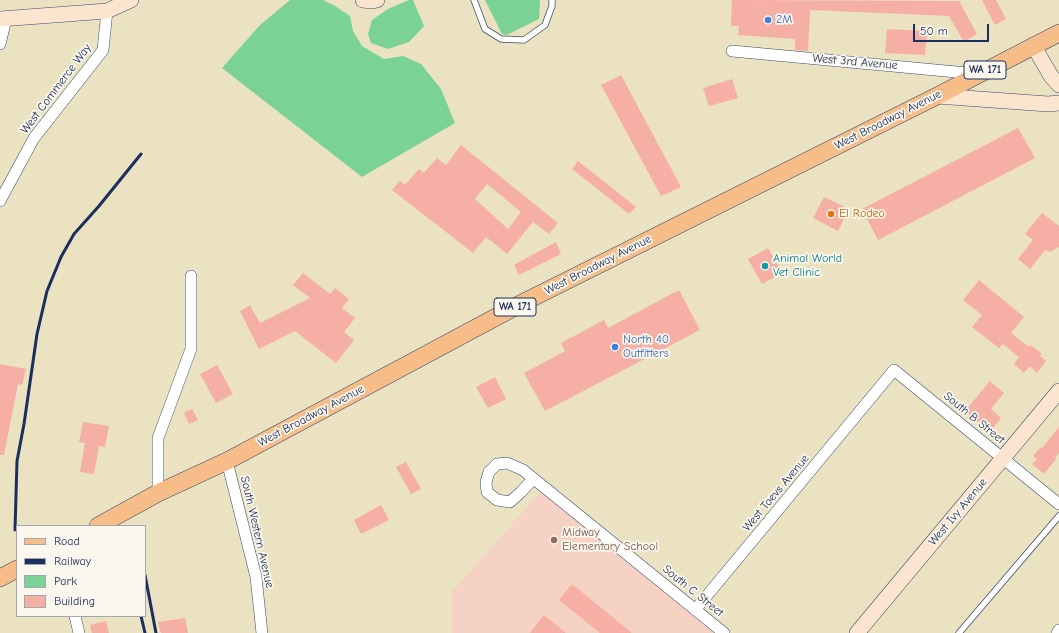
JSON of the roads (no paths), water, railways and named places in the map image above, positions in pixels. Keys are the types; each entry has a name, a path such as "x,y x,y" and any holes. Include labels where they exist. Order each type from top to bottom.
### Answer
{"main road":[{"name":"West Broadway Avenue","path":"100,525 158,493 227,461 528,300 937,96 1033,45 1059,33"},
{"path":"0,578 16,570"}],"street":[{"path":"0,44 3,19 107,11 131,0"},
{"path":"363,0 377,0"},
{"name":"West Commerce Way","path":"0,200 34,138 103,50 107,11"},
{"path":"1033,45 1051,76 1059,85"},
{"name":"West 3rd Avenue","path":"732,51 978,74"},
{"path":"937,96 1048,104 1059,103"},
{"path":"158,493 158,438 191,349 191,276"},
{"name":"South B Street","path":"876,392 894,370 1059,504"},
{"name":"West Ivy Avenue","path":"857,633 1059,391"},
{"name":"West Toevs Avenue","path":"695,610 876,392"},
{"name":"South Western Avenue","path":"227,461 256,577 262,633"},
{"name":"South C Street","path":"533,479 724,633"},
{"path":"75,617 79,633"}],"lane":[{"path":"474,0 485,29 501,39 524,40 545,25 552,6 552,0"},
{"path":"959,633 1059,516"}],"railway":[{"path":"15,530 17,461 37,334 47,291 61,257 74,234 141,154"},
{"path":"146,580 156,633"},
{"path":"141,617 145,633"}],"place":[{"name":"2M","path":"768,20"},
{"name":"El Rodeo","path":"831,214"},
{"name":"Animal World Vet Clinic","path":"765,266"},
{"name":"North 40 Outfitters","path":"615,347"},
{"name":"Midway Elementary School","path":"554,540"}]}
